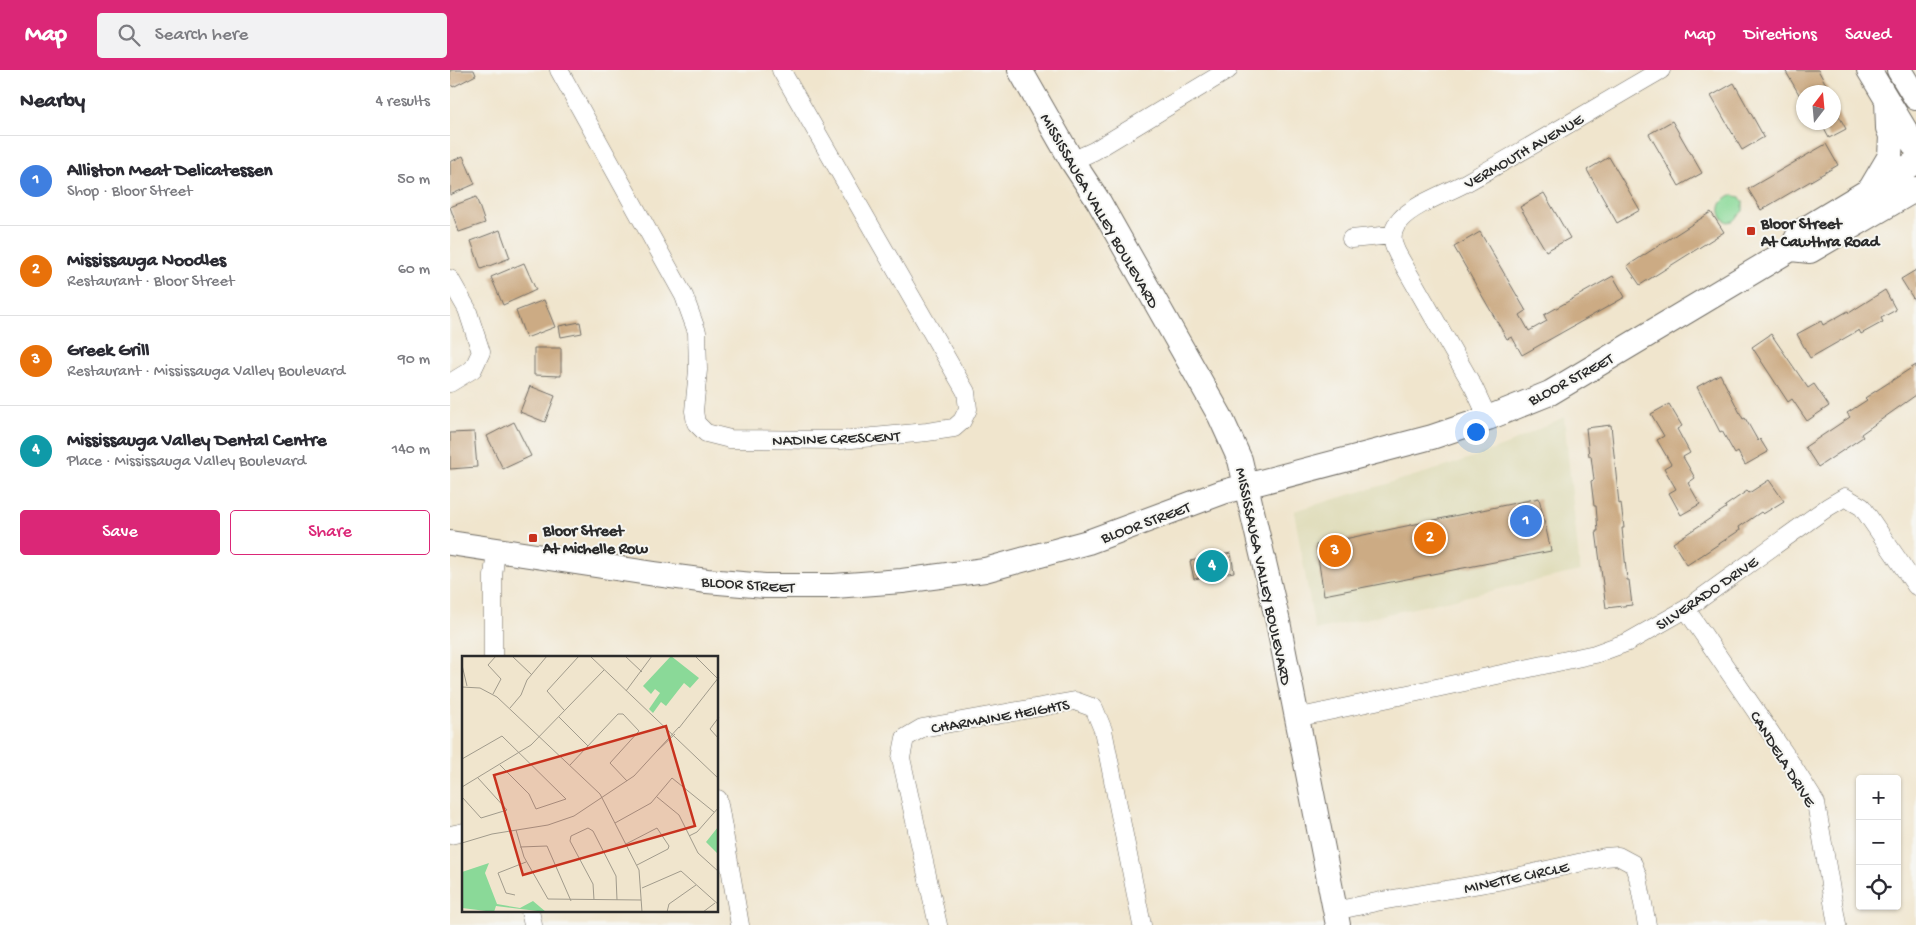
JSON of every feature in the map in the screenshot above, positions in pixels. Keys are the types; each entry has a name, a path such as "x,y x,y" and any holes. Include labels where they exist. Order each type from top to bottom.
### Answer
{"street":[{"name":"NADINE CRESCENT","path":"559,70 684,296 697,332 698,370 694,410 696,422 706,433 730,439 840,440 954,428 962,421 968,408 966,392 781,70"},
{"name":"MISSISSAUGA VALLEY BOULEVARD","path":"1020,70 1072,162 1099,202 1220,416 1240,460 1278,622 1336,918"},
{"path":"1072,162 1094,151 1228,70"},
{"name":"VERMOUTH AVENUE","path":"1392,235 1399,221 1410,212 1468,182 1661,70"},
{"path":"1869,70 1916,148"},
{"path":"1899,70 1915,94"},
{"path":"1887,100 1888,128 1891,136 1890,156 1874,201 1916,210"},
{"name":"BLOOR STREET","path":"450,543 698,580 765,586 834,586 902,581 998,567 1088,542 1223,492 1432,437 1488,418 1550,392 1791,249 1810,251 1874,201 1916,162"},
{"name":"BLOOR STREET","path":"1874,201 1916,189"},
{"path":"1351,239 1392,235 1393,246 1474,388 1488,418"},
{"path":"450,279 467,309 481,352 473,369 450,384"},
{"name":"SILVERADO DRIVE","path":"1296,718 1595,654 1628,642 1686,609 1828,507 1845,498 1862,507 1916,586"},
{"path":"493,656 493,576 496,551"},
{"name":"CANDELA DRIVE","path":"1686,609 1816,803 1837,925"},
{"name":"CHARMAINE HEIGHTS","path":"938,925 901,758 906,738 922,728 1075,701 1094,708 1103,730 1142,925"},
{"path":"719,805 740,925"},
{"name":"MINETTE CIRCLE","path":"1336,918 1381,900 1498,881 1605,857 1618,856 1633,864 1638,876 1647,925"},
{"path":"530,912 533,925"}],"shaded area":[{"path":"1564,417 1580,571 1315,630 1294,511 1448,466 1506,445"}],"green space":[{"path":"1731,195 1740,197 1743,202 1743,211 1733,221 1727,222 1722,218 1720,208 1722,202"}],"building":[{"path":"450,70 474,70 476,75 453,87 450,83"},
{"path":"1785,70 1818,70 1826,85 1796,85 1796,89"},
{"path":"1734,83 1764,137 1742,150 1711,96"},
{"path":"1841,119 1846,129 1829,138 1825,130 1841,130"},
{"path":"1672,121 1702,173 1679,186 1649,134"},
{"path":"1826,144 1838,165 1761,210 1748,189"},
{"path":"463,156 475,184 450,195 450,162"},
{"path":"1609,157 1640,210 1617,223 1587,170"},
{"path":"1544,193 1570,238 1546,251 1520,207"},
{"path":"476,197 485,223 459,232 450,207"},
{"path":"1711,212 1724,232 1640,285 1627,266"},
{"path":"500,230 510,258 481,269 471,241"},
{"path":"1480,232 1526,311 1520,315 1529,331 1547,321 1544,315 1613,276 1625,297 1522,355 1512,337 1507,339 1454,247"},
{"path":"524,263 536,290 503,305 491,277"},
{"path":"1916,270 1916,303 1901,279"},
{"path":"1885,290 1896,310 1881,318 1883,322 1861,334 1859,330 1810,358 1797,334 1821,321 1823,325 1848,311 1849,313"},
{"path":"544,300 555,327 526,338 516,311"},
{"path":"580,322 582,333 561,337 559,326"},
{"path":"1771,334 1808,388 1814,384 1829,406 1807,421 1792,399 1788,402 1752,347"},
{"path":"534,348 561,348 561,376 534,375"},
{"path":"1916,365 1916,395 1861,434 1863,437 1818,467 1805,447 1850,417 1847,413 1867,400 1865,398"},
{"path":"1720,374 1743,419 1745,418 1758,441 1760,439 1768,452 1745,465 1738,452 1735,454 1722,431 1720,432 1697,387"},
{"path":"530,386 555,396 545,422 520,412"},
{"path":"1669,404 1682,426 1677,429 1690,453 1683,457 1695,478 1688,483 1700,504 1681,515 1669,493 1676,489 1664,468 1671,464 1657,440 1664,436 1651,414"},
{"path":"514,422 531,456 503,469 487,436"},
{"path":"1611,425 1619,504 1621,503 1624,528 1622,528 1627,580 1629,580 1632,605 1606,608 1596,531 1598,531 1596,506 1594,506 1591,481 1594,480 1586,428"},
{"path":"474,432 477,467 450,469 450,433"},
{"path":"1769,480 1784,501 1763,514 1761,512 1739,527 1740,530 1687,565 1673,543 1726,508 1725,506 1747,491 1749,493"},
{"path":"1539,498 1551,551 1324,595 1316,545"},
{"path":"1231,553 1234,572 1194,579 1190,561"}],"place":[{"name":"Bloor Street At Cawthra Road","path":"1751,231"},
{"name":"Alliston Meat Delicatessen","path":"1526,521"},
{"name":"Bloor Street At Michelle Row","path":"533,538"},
{"name":"Mississauga Noodles","path":"1430,538"},
{"name":"Greek Grill","path":"1335,551"},
{"name":"Mississauga Valley Dental Centre","path":"1212,566"}]}
